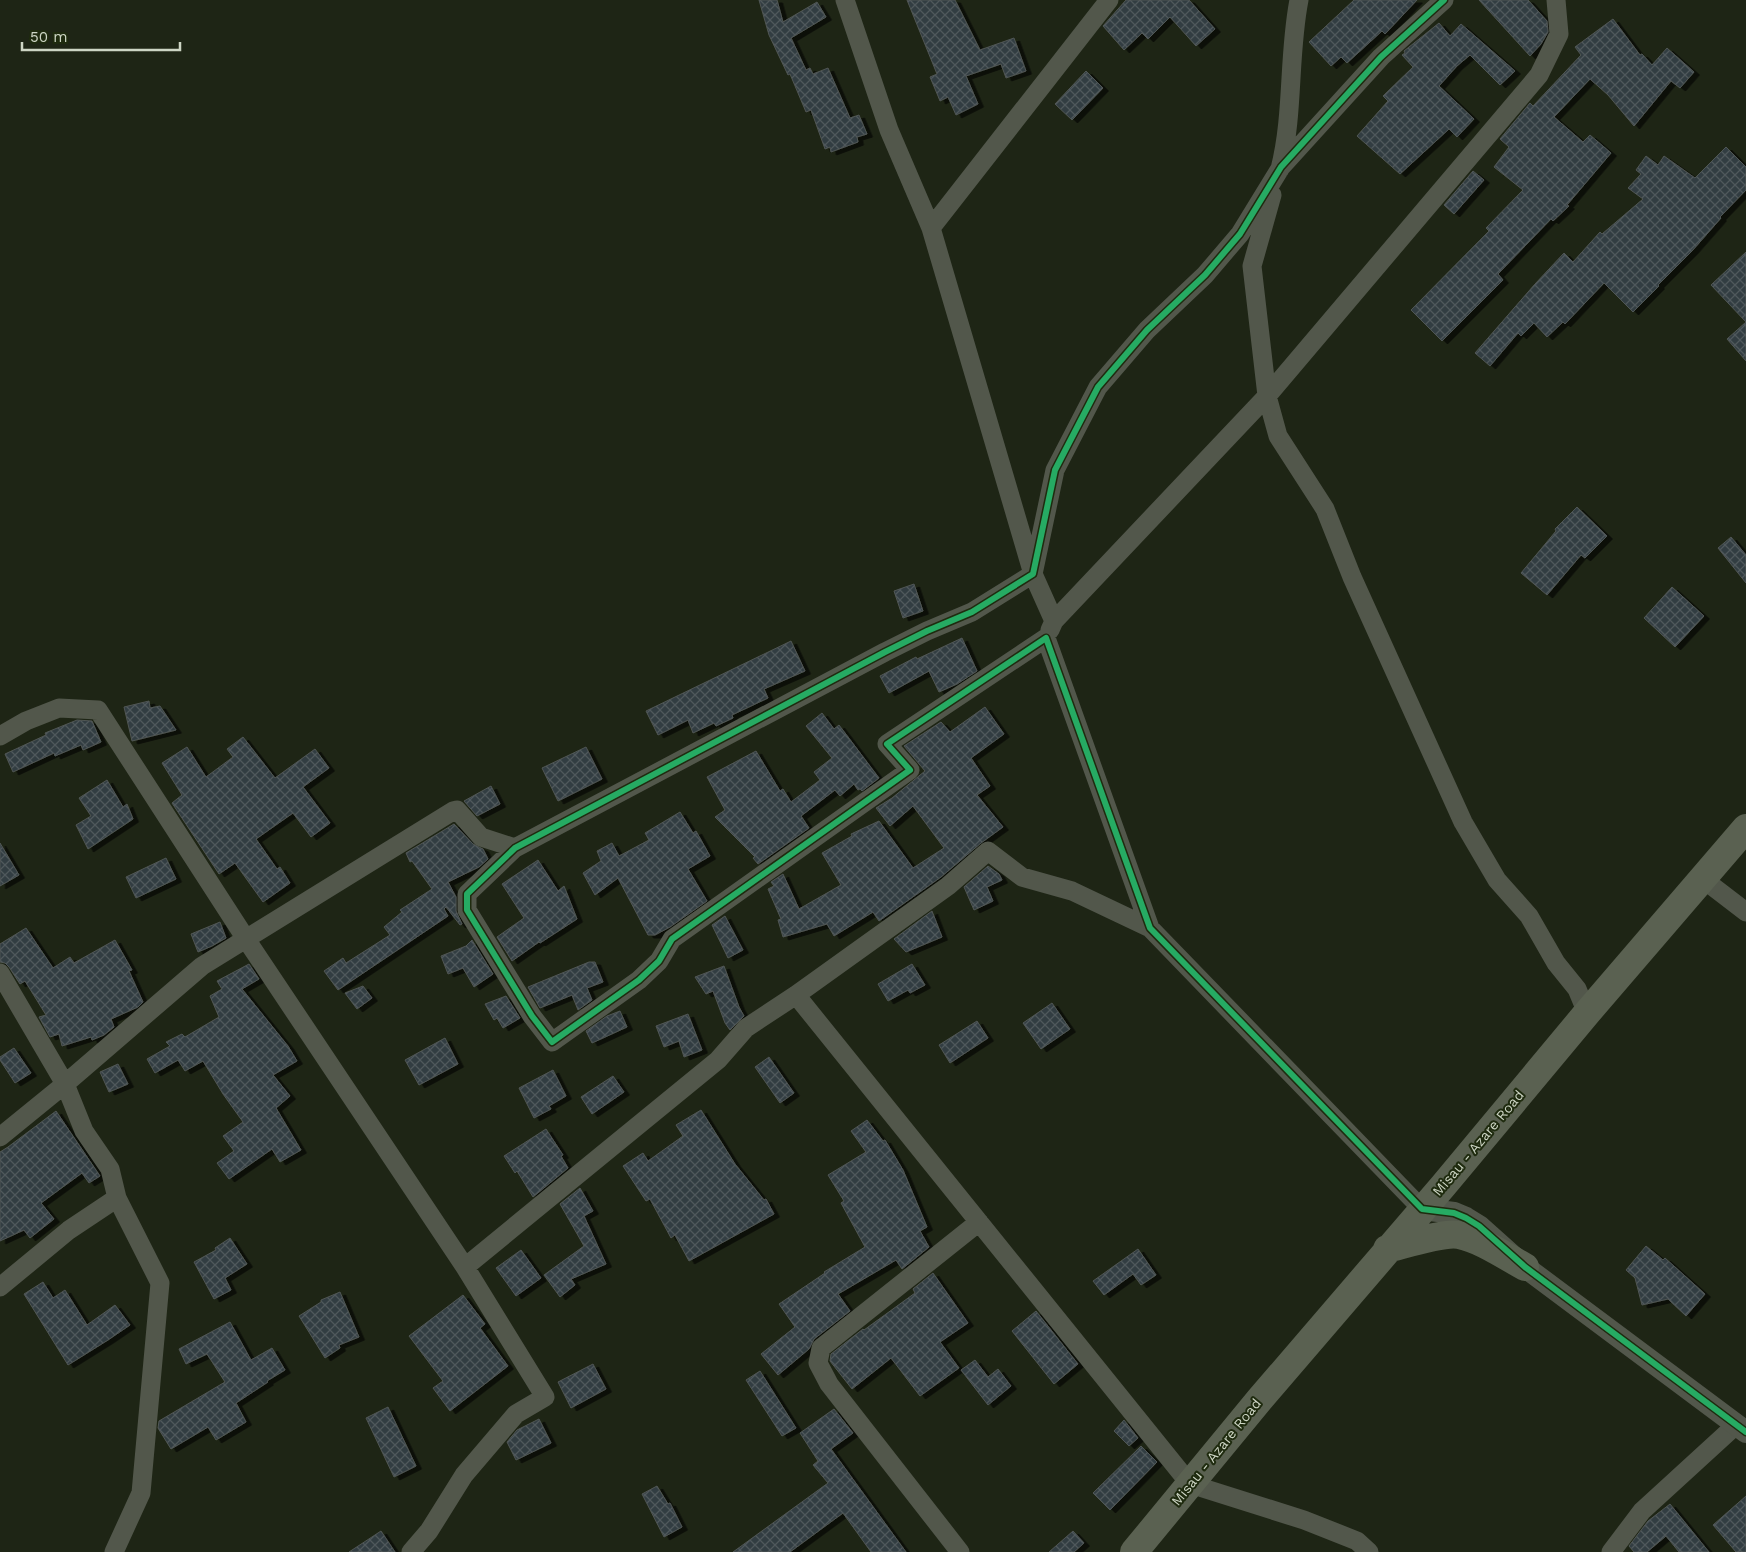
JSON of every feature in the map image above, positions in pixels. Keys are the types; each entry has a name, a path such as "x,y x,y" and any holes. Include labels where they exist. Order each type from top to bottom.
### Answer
{"main road":[{"name":"Misau - Azare Road","path":"1134,1552 1260,1399 1586,1013 1746,828"},
{"path":"1387,1249 1444,1235 1458,1235 1473,1240 1525,1266"}],"street":[{"path":"844,0 889,130 931,228 1050,629 1150,928"},
{"path":"931,228 1109,0"},
{"path":"1300,0 1296,19 1290,102 1281,167 1252,266 1267,396 1278,436 1325,509 1352,577 1463,822 1496,880 1529,916 1556,963 1577,989 1586,1013"},
{"path":"1444,0 1381,57 1281,167 1240,234 1205,275 1147,330 1098,387 1055,470 1033,574 972,612 927,630 515,848 467,894 467,910 532,1016 552,1042 640,980 658,961 672,939 910,770 887,744 1050,629 1267,396 1539,75 1559,34 1556,0"},
{"path":"0,736 26,721 59,708 98,710 246,939 465,1267 545,1397 516,1414 464,1474 429,1531 410,1552"},
{"path":"0,1137 66,1084 202,966 453,811 457,810 481,838 515,848"},
{"path":"465,1267 718,1060 746,1028 796,995 948,886 988,851 1022,877 1072,891 1150,928 1422,1209 1454,1213 1479,1226 1525,1266 1741,1429 1642,1511 1611,1552"},
{"path":"1703,879 1746,912"},
{"path":"0,973 66,1084 84,1131 110,1169 117,1198 160,1283 141,1493 114,1552"},
{"path":"796,995 1190,1484 1304,1520 1357,1541 1369,1552"},
{"path":"0,1287 69,1230 117,1198"},
{"path":"960,1552 829,1384 818,1363 821,1348 979,1222"}],"building":[{"path":"759,0 777,0 783,22 817,2 826,17 791,38 806,70 810,68 813,74 828,68 850,118 859,115 867,134 857,137 858,142 831,152 830,147 825,149 811,110 806,112 790,74 788,75 769,35"},
{"path":"907,0 955,0 980,50 1014,38 1026,71 1006,78 1001,64 966,76 978,104 956,115 948,97 940,101 930,77 937,74"},
{"path":"1126,0 1189,0 1215,29 1196,46 1170,17 1148,39 1142,33 1124,50 1103,26"},
{"path":"1354,0 1417,0 1385,34 1382,31 1347,63 1341,57 1331,66 1309,42"},
{"path":"1479,0 1528,0 1547,21 1548,32 1541,44 1530,56"},
{"path":"1613,19 1640,55 1642,54 1652,65 1667,48 1694,72 1680,88 1671,81 1634,126 1608,95 1590,79 1554,117 1583,142 1590,135 1611,153 1567,205 1569,206 1553,221 1551,219 1498,274 1503,280 1442,341 1411,310 1489,231 1486,228 1523,190 1494,167 1509,147 1500,139 1530,103 1533,106 1581,55 1575,47"},
{"path":"1439,23 1450,36 1461,24 1515,71 1500,85 1470,55 1457,66 1439,86 1474,119 1457,137 1449,129 1400,174 1357,136 1388,101 1383,96 1413,67 1402,55 1405,53 1404,51"},
{"path":"1086,71 1103,88 1072,120 1055,104"},
{"path":"1726,147 1746,167 1746,190 1720,217 1692,251 1633,312 1604,283 1565,324 1563,322 1547,337 1534,323 1521,336 1518,333 1490,366 1475,353 1564,253 1573,262 1600,232 1602,234 1643,199 1628,188 1641,174 1636,170 1646,156 1658,165 1664,156 1695,178"},
{"path":"1473,171 1484,180 1454,214 1444,205"},
{"path":"1746,252 1746,322 1711,285"},
{"path":"1746,322 1746,361 1727,339"},
{"path":"1577,507 1607,536 1585,558 1581,555 1547,595 1521,573 1556,531 1555,529"},
{"path":"1731,537 1746,555 1746,583 1718,548"},
{"path":"914,584 923,611 903,618 894,591"},
{"path":"1672,587 1704,616 1675,647 1644,618"},
{"path":"962,638 977,671 957,684 939,692 929,671 889,693 880,676 916,657 917,659"},
{"path":"791,641 805,671 764,689 768,698 732,715 733,718 716,726 714,723 693,733 688,720 658,735 646,711"},
{"path":"149,701 150,708 160,706 176,730 132,741 124,707"},
{"path":"985,707 1004,734 971,758 990,786 977,795 1003,827 941,877 879,921 873,912 834,936 827,924 783,937 778,920 781,919 768,889 774,886 771,882 783,874 799,909 841,885 822,853 852,836 851,834 879,821 913,868 944,848 913,806 890,826 876,808 892,798 925,771 904,746 941,722 950,732"},
{"path":"822,713 834,729 839,725 879,778 862,791 858,790 854,784 840,796 835,790 801,816 809,828 758,864 753,858 755,857 715,817 725,810 707,777 756,751 780,791 783,789 791,802 820,780 814,772 832,758 806,726"},
{"path":"77,720 92,721 101,742 83,750 81,745 55,756 54,753 13,772 5,754 46,735 45,733"},
{"path":"243,737 275,778 315,749 329,768 303,787 330,823 311,837 293,813 256,839 277,869 280,867 290,883 263,902 235,863 219,874 172,803 182,795 162,763 187,747 206,777 233,757 227,749"},
{"path":"586,747 602,779 558,801 542,768"},
{"path":"107,780 123,807 127,804 133,819 88,849 76,825 91,816 79,798"},
{"path":"491,786 500,804 477,816 464,801"},
{"path":"680,812 693,833 696,831 710,856 688,869 707,901 670,927 655,935 648,935 618,878 595,895 583,873 601,861 597,851 612,843 619,856 649,840 645,833"},
{"path":"454,824 473,844 483,849 488,859 479,867 448,882 456,897 456,911 462,924 460,925 446,907 444,909 448,916 338,990 324,971 343,958 346,963 390,935 384,927 402,912 400,910 432,889 412,861 410,862 406,853"},
{"path":"0,843 19,875 0,886"},
{"path":"166,858 176,879 136,898 126,877"},
{"path":"538,860 558,891 564,886 577,919 512,961 497,937 524,918 502,884"},
{"path":"988,866 999,874 1002,880 987,887 993,901 974,910 964,887"},
{"path":"932,911 942,937 906,952 894,939"},
{"path":"725,916 743,950 728,958 712,925"},
{"path":"220,922 226,938 198,952 191,934"},
{"path":"26,928 53,968 70,957 74,963 115,940 132,970 129,971 143,1002 138,1007 111,1019 114,1027 104,1035 92,1040 91,1037 62,1046 59,1034 50,1037 39,1017 46,1015 25,981 20,984 9,967 5,963 0,962 0,944"},
{"path":"472,940 493,974 474,987 463,968 448,974 441,956 466,946"},
{"path":"589,962 595,962 603,982 587,988 592,1000 578,1010 572,995 540,1008 528,987"},
{"path":"249,964 259,979 242,989 288,1046 297,1061 273,1075 290,1096 276,1108 301,1150 280,1162 272,1149 229,1179 217,1163 234,1151 223,1136 243,1122 203,1061 185,1071 178,1060 155,1073 147,1059 170,1046 166,1042 182,1034 185,1037 219,1017 210,996 222,989 217,981"},
{"path":"912,964 925,985 910,993 908,990 888,1001 878,984"},
{"path":"724,966 744,1016 730,1030 725,1023 713,991 706,994 695,977"},
{"path":"363,986 372,998 357,1009 345,993"},
{"path":"506,996 520,1018 503,1028 497,1018 494,1020 485,1004"},
{"path":"1052,1003 1070,1029 1041,1049 1023,1023"},
{"path":"620,1011 627,1027 592,1043 586,1031 607,1016"},
{"path":"688,1014 702,1050 684,1057 679,1041 664,1047 656,1026"},
{"path":"977,1021 988,1038 950,1063 939,1045"},
{"path":"445,1038 458,1064 419,1085 405,1060"},
{"path":"14,1048 31,1073 15,1083 0,1060 0,1057"},
{"path":"769,1057 794,1093 780,1103 755,1067"},
{"path":"118,1064 128,1084 109,1092 100,1072"},
{"path":"553,1070 566,1096 549,1106 551,1109 534,1118 519,1088"},
{"path":"613,1076 624,1092 592,1114 581,1097"},
{"path":"701,1110 735,1164 764,1200 766,1199 774,1214 689,1261 675,1235 671,1238 650,1199 646,1201 623,1166 643,1153 648,1161 683,1136 676,1125"},
{"path":"56,1111 100,1176 89,1183 82,1173 41,1203 54,1219 30,1238 24,1230 0,1241 0,1152"},
{"path":"867,1120 883,1141 885,1140 903,1170 927,1227 920,1231 929,1247 902,1269 896,1260 838,1294 850,1311 814,1339 809,1349 778,1375 761,1354 795,1327 779,1304 824,1272 865,1247 841,1203 844,1201 828,1175 866,1152 851,1131"},
{"path":"546,1129 563,1155 561,1156 568,1168 533,1197 517,1171 515,1173 504,1156"},
{"path":"580,1188 593,1211 584,1216 606,1264 571,1279 575,1285 560,1297 544,1275 584,1246 560,1204"},
{"path":"230,1238 247,1264 225,1278 231,1290 214,1299 194,1262 216,1250 215,1248"},
{"path":"1646,1246 1663,1260 1665,1258 1705,1294 1686,1316 1668,1299 1642,1305 1635,1278 1626,1270"},
{"path":"1138,1249 1156,1275 1141,1285 1133,1274 1104,1295 1093,1281"},
{"path":"521,1250 541,1278 516,1296 496,1268"},
{"path":"933,1273 968,1323 940,1342 959,1368 920,1396 891,1358 852,1389 830,1361 831,1354 915,1293 913,1289"},
{"path":"43,1282 53,1298 65,1290 87,1325 115,1305 130,1325 68,1365 24,1294"},
{"path":"340,1292 359,1337 339,1345 340,1348 325,1358 299,1316 321,1302 321,1300"},
{"path":"463,1295 485,1324 480,1328 508,1366 450,1411 433,1388 443,1381 409,1336"},
{"path":"1036,1311 1078,1364 1054,1384 1012,1331"},
{"path":"230,1322 251,1360 272,1348 285,1370 236,1403 246,1422 216,1440 208,1427 171,1449 158,1428 159,1421 225,1382 207,1354 186,1364 179,1349"},
{"path":"975,1360 988,1377 998,1369 1011,1386 988,1405 961,1370"},
{"path":"593,1364 606,1389 571,1408 558,1382"},
{"path":"760,1371 796,1428 782,1436 746,1380"},
{"path":"388,1407 416,1466 394,1477 366,1418"},
{"path":"834,1409 853,1433 831,1449 906,1552 871,1552 843,1513 790,1552 733,1552 828,1483 813,1465 818,1461 800,1433"},
{"path":"539,1419 551,1443 516,1460 507,1442 517,1430"},
{"path":"1124,1420 1138,1438 1129,1446 1114,1431"},
{"path":"1141,1446 1157,1462 1110,1510 1093,1493"},
{"path":"657,1486 668,1504 670,1503 682,1527 664,1537 642,1494"},
{"path":"1746,1496 1746,1552 1736,1552 1713,1525"},
{"path":"1670,1504 1709,1552 1679,1552 1666,1536 1647,1552 1634,1552 1629,1546 1648,1521"},
{"path":"381,1531 395,1552 349,1552"},
{"path":"1073,1531 1084,1543 1074,1552 1049,1552"}],"cycle path":[{"path":"1444,0 1381,57 1281,167 1240,234 1205,275 1147,330 1098,387 1055,470 1033,574 972,612 927,631 885,652 515,848 467,894 467,910 532,1016 552,1042 639,980 659,961 672,939 910,770 887,744 1046,638 1150,928 1422,1209 1454,1213 1479,1226 1525,1267 1746,1432"}]}
